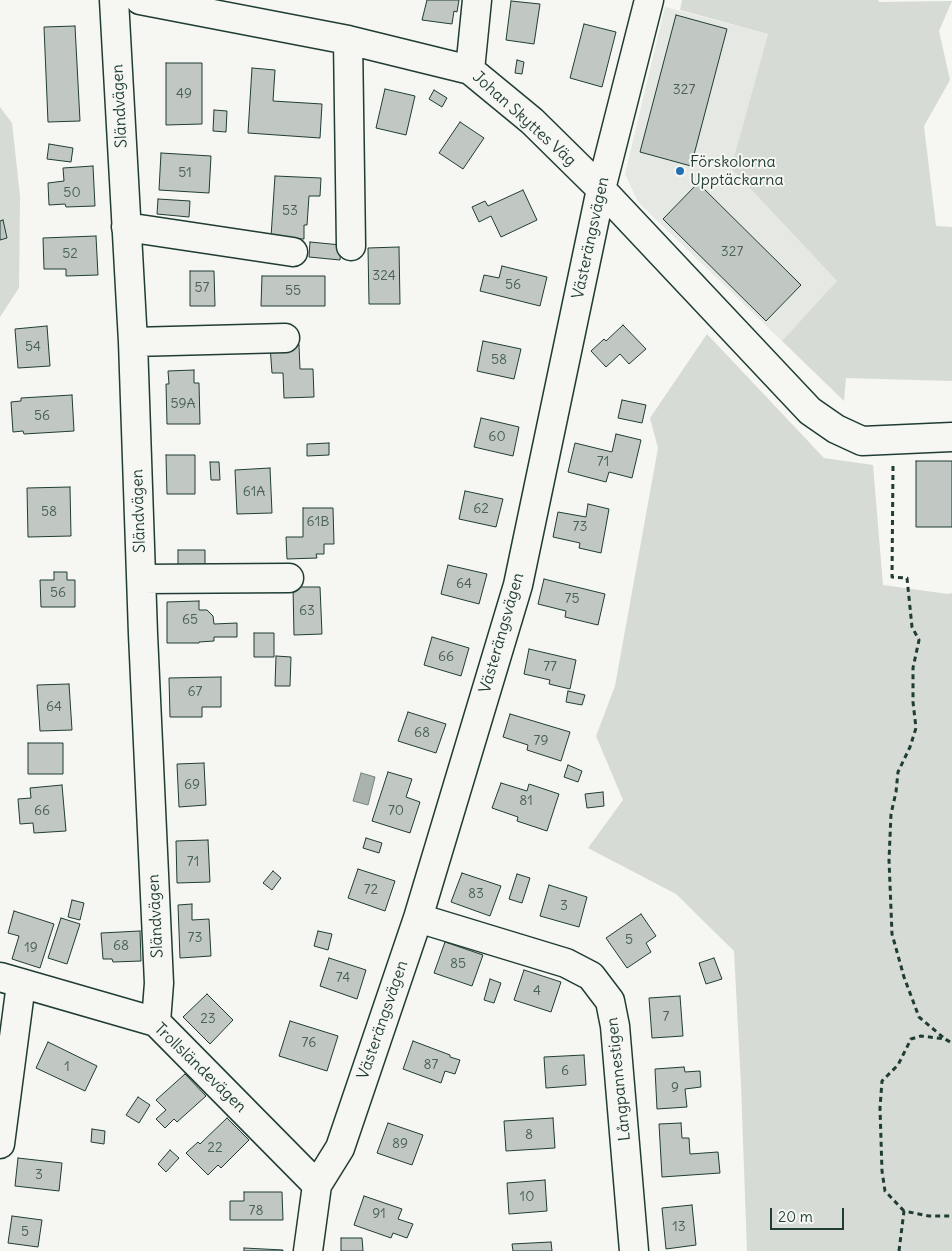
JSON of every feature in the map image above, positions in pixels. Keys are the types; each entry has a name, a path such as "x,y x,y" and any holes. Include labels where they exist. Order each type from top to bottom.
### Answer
{"street":[{"name":"Sländvägen","path":"114,0 133,342 143,634 159,983 156,1022"},
{"name":"Johan Skyttes Väg","path":"140,0 348,40 470,70 532,121 601,189 810,411 836,429 862,441 952,437"},
{"path":"470,70 477,0"},
{"name":"Västerängsvägen","path":"308,1251 317,1185 340,1148 418,918 518,585 601,189 649,0"},
{"path":"348,40 351,246"},
{"path":"126,227 294,252"},
{"path":"133,342 285,338"},
{"path":"142,579 289,578"},
{"name":"Långpannestigen","path":"418,918 566,963 591,976 610,1002 615,1026 634,1251"},
{"path":"0,1144 10,981"},
{"name":"Trollsländevägen","path":"10,981 156,1022 317,1185"}],"path":[{"path":"894,440 892,577 907,578 912,627 919,640 913,668 913,702 916,728 910,747 898,772 891,814 889,860 892,934 904,977 919,1017 952,1043"},
{"path":"945,1039 921,1036 911,1039 898,1065 882,1081 880,1108 882,1171 885,1191 904,1211 929,1216 952,1216"},
{"path":"899,1251 904,1211"}],"shaded area":[{"path":"682,0 952,1 939,31 950,80 924,126 936,226 952,227 952,381 846,378 844,401 782,341 837,281 731,168 768,34 680,10"},
{"name":"Förskolorna Upptäckarna","path":"665,7 768,34 731,168 838,282 782,341 638,202 625,174"},
{"path":"0,107 12,123 20,196 19,288 0,317"},
{"path":"707,334 824,458 873,465 883,585 952,593 952,1251 747,1251 734,951 676,894 588,848 623,800 596,736 615,686 658,448 650,418"},
{"path":"361,773 375,777 368,805 353,801"}],"building":[{"path":"427,0 459,0 457,12 454,11 452,24 422,20"},
{"path":"511,1 540,4 534,44 506,40"},
{"path":"676,15 727,29 691,166 640,152"},
{"path":"584,24 616,32 602,87 570,78"},
{"path":"75,26 80,121 48,122 44,27"},
{"path":"517,60 524,62 522,74 515,73"},
{"path":"166,63 202,63 202,124 166,125"},
{"path":"252,68 275,70 273,101 322,104 320,138 248,133"},
{"path":"385,89 415,96 406,135 376,128"},
{"path":"434,90 447,98 442,107 429,99"},
{"path":"214,110 227,111 226,132 213,131"},
{"path":"460,122 484,138 463,169 439,153"},
{"path":"49,144 73,148 71,162 47,159"},
{"path":"161,153 211,156 209,193 159,190"},
{"path":"93,166 95,206 66,207 65,204 49,205 48,183 64,181 63,168"},
{"path":"275,176 321,178 320,196 309,196 307,225 304,225 304,239 271,237"},
{"path":"698,183 801,285 766,321 663,219"},
{"path":"523,190 537,220 501,237 491,216 479,222 472,207 485,201 488,206"},
{"path":"158,199 190,201 189,217 157,214"},
{"path":"3,220 7,238 0,240 0,221"},
{"path":"96,236 98,275 66,276 66,269 44,269 43,238"},
{"path":"310,242 341,245 340,260 309,257"},
{"path":"399,247 400,304 369,304 368,248"},
{"path":"502,266 547,277 540,306 480,291 484,275 499,278"},
{"path":"190,271 214,271 215,306 190,306"},
{"path":"262,276 325,276 325,306 261,306"},
{"path":"623,325 646,349 629,364 620,354 606,367 591,351 604,339 606,341"},
{"path":"47,326 50,366 18,368 15,329"},
{"path":"483,341 521,349 514,379 477,371"},
{"path":"299,345 300,369 313,369 314,397 284,398 283,373 272,373 270,346"},
{"path":"194,370 194,383 199,383 200,424 167,424 166,384 169,384 168,371"},
{"path":"72,395 74,431 24,434 23,431 13,432 11,402 21,401 21,398"},
{"path":"622,400 646,405 642,423 618,418"},
{"path":"481,418 519,427 513,456 474,447"},
{"path":"616,434 641,440 632,478 609,472 606,482 568,472 575,443 612,452"},
{"path":"329,443 329,455 307,456 307,444"},
{"path":"166,455 195,455 195,494 167,494"},
{"path":"916,461 952,461 952,527 916,527"},
{"path":"210,462 219,462 220,480 211,480"},
{"path":"270,468 272,513 237,514 235,470"},
{"path":"70,487 71,536 28,537 27,488"},
{"path":"465,491 503,499 496,527 459,519"},
{"path":"588,504 609,509 601,553 579,548 580,543 553,537 558,512 586,517"},
{"path":"303,508 333,508 334,544 324,544 324,554 316,554 317,558 287,559 286,537 303,537"},
{"path":"178,550 205,550 205,573 178,573"},
{"path":"448,565 487,574 479,604 441,594"},
{"path":"54,572 67,572 67,580 75,580 75,607 41,607 40,580 54,580"},
{"path":"544,579 605,594 598,625 565,617 566,611 538,604"},
{"path":"293,587 320,587 322,634 294,635"},
{"path":"199,601 199,610 207,610 213,616 214,624 237,623 237,637 214,637 214,641 199,643 167,643 167,602"},
{"path":"254,633 274,633 274,657 254,657"},
{"path":"432,637 469,648 461,676 424,665"},
{"path":"529,649 576,660 570,689 549,684 550,680 524,674"},
{"path":"276,656 291,657 290,686 275,686"},
{"path":"221,677 221,707 202,707 202,717 170,717 169,678"},
{"path":"69,684 72,730 40,731 37,685"},
{"path":"568,691 585,695 582,705 566,702"},
{"path":"408,712 446,724 436,753 398,741"},
{"path":"510,714 570,732 561,761 527,750 528,745 503,737"},
{"path":"28,743 63,743 63,774 28,774"},
{"path":"204,763 206,805 179,807 177,764"},
{"path":"568,765 582,771 578,782 564,777"},
{"path":"388,772 412,779 406,797 420,802 410,833 372,821"},
{"path":"501,783 527,791 529,784 559,794 547,831 517,821 518,817 492,808"},
{"path":"62,785 66,831 34,833 33,823 20,824 18,799 31,798 30,788"},
{"path":"603,792 604,806 587,808 585,794"},
{"path":"366,838 382,843 379,853 363,848"},
{"path":"208,840 210,882 177,883 176,841"},
{"path":"358,869 395,881 385,911 348,898"},
{"path":"273,871 281,878 272,890 263,883"},
{"path":"462,873 501,886 490,916 451,902"},
{"path":"517,874 530,878 522,903 509,899"},
{"path":"549,885 587,897 579,927 540,916"},
{"path":"72,900 84,903 80,920 68,917"},
{"path":"192,904 192,920 209,919 211,956 180,958 178,905"},
{"path":"14,911 54,924 40,968 12,959 19,936 8,933"},
{"path":"641,914 656,936 646,943 651,952 627,968 606,938"},
{"path":"61,918 80,924 67,964 48,958"},
{"path":"140,931 141,961 113,962 112,959 103,959 101,933"},
{"path":"318,931 332,934 328,950 314,946"},
{"path":"445,942 483,955 472,986 434,973"},
{"path":"329,958 366,970 357,999 320,986"},
{"path":"714,958 722,979 706,984 699,963"},
{"path":"524,970 561,982 551,1012 514,1000"},
{"path":"490,979 501,983 494,1003 484,1000"},
{"path":"207,994 233,1020 210,1044 183,1017"},
{"path":"680,996 683,1036 652,1038 649,998"},
{"path":"290,1021 338,1036 327,1071 279,1056"},
{"path":"413,1041 460,1060 455,1074 445,1071 441,1083 403,1069"},
{"path":"48,1042 97,1066 85,1091 36,1068"},
{"path":"584,1055 586,1085 546,1088 544,1057"},
{"path":"684,1067 685,1072 700,1071 701,1087 685,1089 687,1107 657,1109 655,1069"},
{"path":"185,1074 206,1096 177,1122 174,1119 165,1128 156,1119 166,1110 156,1100"},
{"path":"138,1097 150,1105 139,1123 126,1115"},
{"path":"227,1118 249,1140 221,1168 218,1165 208,1175 186,1153 198,1142 200,1144"},
{"path":"553,1118 555,1148 506,1151 504,1121"},
{"path":"388,1123 423,1135 412,1165 377,1153"},
{"path":"681,1123 682,1138 689,1138 690,1154 718,1152 720,1173 662,1177 659,1124"},
{"path":"92,1129 105,1131 104,1144 91,1142"},
{"path":"170,1150 179,1158 166,1172 158,1164"},
{"path":"18,1158 62,1163 59,1191 15,1186"},
{"path":"545,1180 547,1211 509,1214 507,1183"},
{"path":"244,1192 282,1192 283,1220 230,1220 230,1201 244,1201"},
{"path":"364,1196 402,1209 398,1219 413,1224 407,1238 393,1233 391,1238 354,1225"},
{"path":"692,1205 696,1245 666,1249 662,1208"},
{"path":"12,1216 42,1220 38,1247 8,1243"},
{"path":"341,1238 362,1238 363,1251 341,1251"},
{"path":"551,1242 552,1251 513,1251 512,1244"},
{"path":"244,1248 283,1250 283,1251 244,1251"}],"place":[{"name":"Förskolorna Upptäckarna","path":"680,171"}]}
